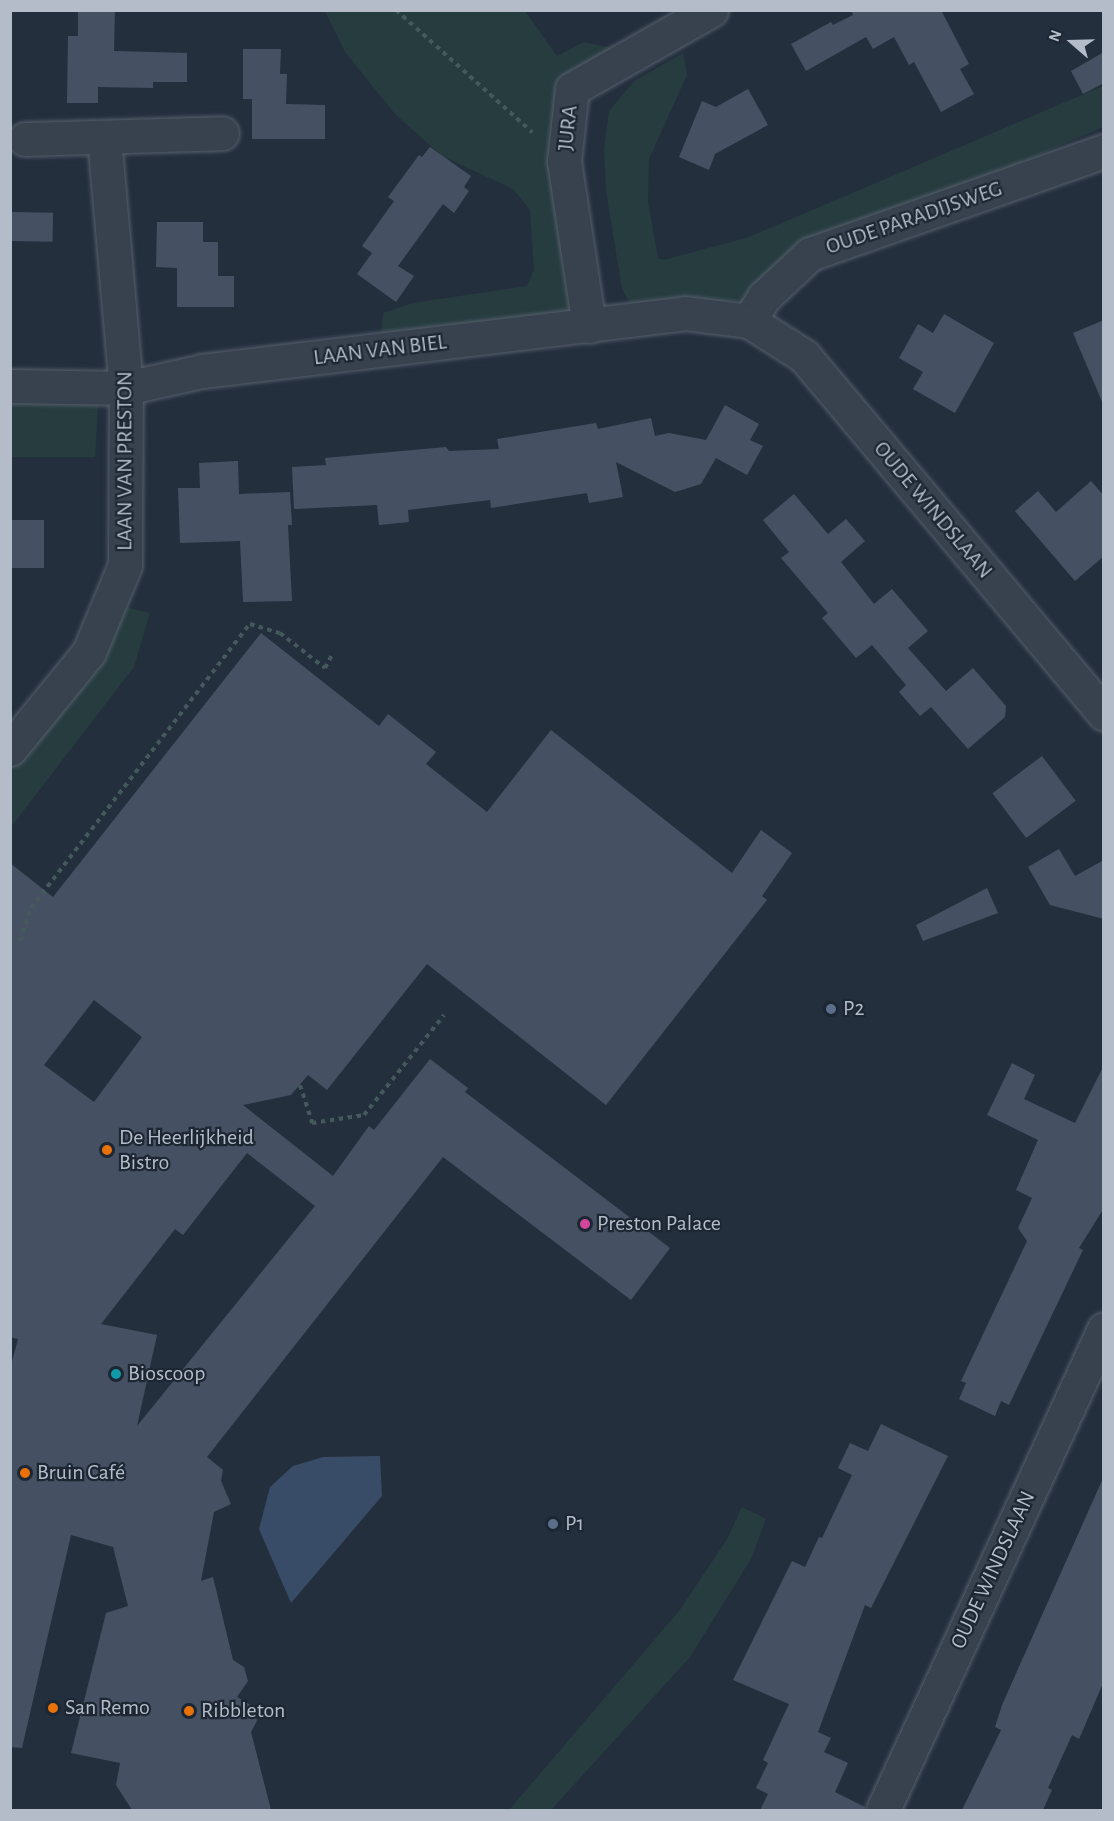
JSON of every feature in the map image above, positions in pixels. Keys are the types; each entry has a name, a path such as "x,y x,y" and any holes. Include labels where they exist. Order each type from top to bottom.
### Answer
{"street":[{"name":"JURA","path":"589,326 564,160 572,89 711,10"},
{"path":"25,139 222,133"},
{"name":"LAAN VAN PRESTON","path":"10,749 89,652 125,565 126,388 104,138"},
{"name":"OUDE PARADIJSWEG","path":"749,321 764,297 810,254 1104,151"},
{"name":"LAAN VAN BIEL","path":"10,387 126,388 202,371 685,313 749,321"},
{"name":"OUDE WINDSLAAN","path":"749,321 804,356 1104,714"},
{"name":"OUDE WINDSLAAN","path":"883,1810 1104,1329"}],"path":[{"path":"396,10 564,160"},
{"path":"20,941 31,908 250,624 280,633 325,668 332,655"},
{"path":"300,1084 312,1123 364,1115 444,1015"}],"green space":[{"path":"325,11 525,11 557,56 584,42 622,50 569,102 575,315 380,352 383,313 413,303 527,286 534,270 530,210 513,189 442,156 395,114 345,52"},
{"path":"683,53 687,75 649,159 648,202 658,258 664,260 749,237 1103,86 1103,127 784,265 748,301 630,303 622,289 606,191 604,149 609,111 634,81"},
{"path":"10,396 89,396 98,406 95,457 11,457"},
{"path":"110,603 150,613 134,667 11,827 11,747"},
{"path":"742,1507 766,1519 751,1559 690,1657 551,1810 509,1810 679,1611 727,1539"}],"water":[{"path":"380,1456 382,1496 291,1603 259,1529 270,1487 293,1466 323,1457"}],"building":[{"path":"78,10 115,10 114,51 187,53 187,82 153,82 153,88 98,87 98,103 67,103 68,36 78,36"},
{"path":"851,10 941,10 969,64 960,69 974,94 941,112 914,62 909,65 894,37 873,49 866,37 806,71 791,44 831,22 833,25 853,15"},
{"path":"243,49 281,49 280,74 287,74 286,104 325,105 325,139 252,139 252,99 243,99"},
{"path":"1104,52 1104,83 1083,94 1071,71"},
{"path":"748,89 768,125 715,154 709,170 679,157 702,101 716,107"},
{"path":"430,147 471,176 464,187 469,191 454,213 443,204 398,266 414,276 396,302 357,274 372,253 362,246 394,201 388,197 419,155 422,157"},
{"path":"12,212 53,213 52,242 11,241"},
{"path":"157,222 203,222 203,242 218,242 218,276 234,276 234,307 177,307 177,268 156,267"},
{"path":"944,314 994,343 955,413 913,389 923,372 899,358 918,324 933,333"},
{"path":"1104,320 1104,404 1103,404 1073,333"},
{"path":"725,405 759,424 750,440 763,446 747,475 716,458 701,484 675,492 616,462 623,497 589,503 587,493 491,508 490,500 408,510 409,522 379,525 377,505 294,509 292,467 326,465 325,458 446,447 449,451 499,449 497,439 596,423 598,429 651,418 655,436 669,433 706,440"},
{"path":"238,461 239,494 290,492 292,525 288,525 292,601 243,602 240,541 180,543 178,488 200,488 199,463"},
{"path":"1091,481 1104,496 1104,556 1075,581 1015,511 1038,491 1056,512"},
{"path":"794,494 828,534 846,519 865,541 841,562 874,604 892,589 928,631 908,648 946,691 973,668 1006,706 1005,717 968,749 931,707 920,716 899,692 906,685 872,645 856,658 822,618 828,613 781,558 789,552 763,520"},
{"path":"10,520 44,520 44,568 10,568"},
{"name":"Preston Palace","path":"261,633 379,726 388,714 436,752 426,764 487,812 551,730 732,873 761,830 792,853 762,896 767,900 606,1105 427,964 327,1090 308,1075 291,1095 243,1105 333,1176 369,1126 374,1130 430,1059 468,1088 465,1092 670,1248 631,1300 443,1157 207,1457 223,1470 221,1481 231,1504 214,1512 201,1581 213,1577 233,1660 244,1667 248,1681 237,1697 254,1707 257,1721 251,1732 271,1810 132,1810 116,1785 120,1763 71,1753 106,1613 128,1606 113,1547 71,1535 22,1748 10,1747 10,1369 18,1339 10,1337 10,863 53,897","holes":["94,1000 142,1037 94,1102 44,1065","247,1153 315,1206 137,1426 157,1335 101,1324 175,1229 183,1235"]},
{"path":"1042,756 1076,801 1026,838 992,793"},
{"path":"1059,849 1075,876 1104,860 1104,919 1050,905 1028,867"},
{"path":"987,888 998,913 923,941 916,925"},
{"path":"1012,1063 1035,1075 1024,1099 1075,1123 1104,1065 1104,1208 1079,1248 1083,1250 1009,1405 1001,1401 995,1416 959,1399 966,1383 961,1381 1027,1241 1018,1228 1032,1198 1016,1190 1038,1140 987,1115"},
{"path":"881,1424 948,1456 871,1608 865,1605 818,1732 831,1738 824,1752 848,1763 835,1792 865,1807 864,1810 760,1810 768,1794 756,1788 768,1763 763,1760 789,1704 733,1680 792,1561 805,1567 819,1537 822,1538 852,1475 838,1468 850,1443 868,1451"},
{"path":"1104,1476 1104,1681 1079,1739 1072,1735 1048,1788 1052,1790 1043,1810 962,1810 1001,1730 995,1727 1002,1705"}],"place":[{"name":"P2","path":"831,1009"},
{"name":"De Heerlijkheid Bistro","path":"107,1150"},
{"name":"Preston Palace","path":"585,1224"},
{"name":"Bioscoop","path":"116,1374"},
{"name":"Bruin Café","path":"25,1473"},
{"name":"P1","path":"553,1524"},
{"name":"San Remo","path":"53,1708"},
{"name":"Ribbleton","path":"189,1711"}]}
